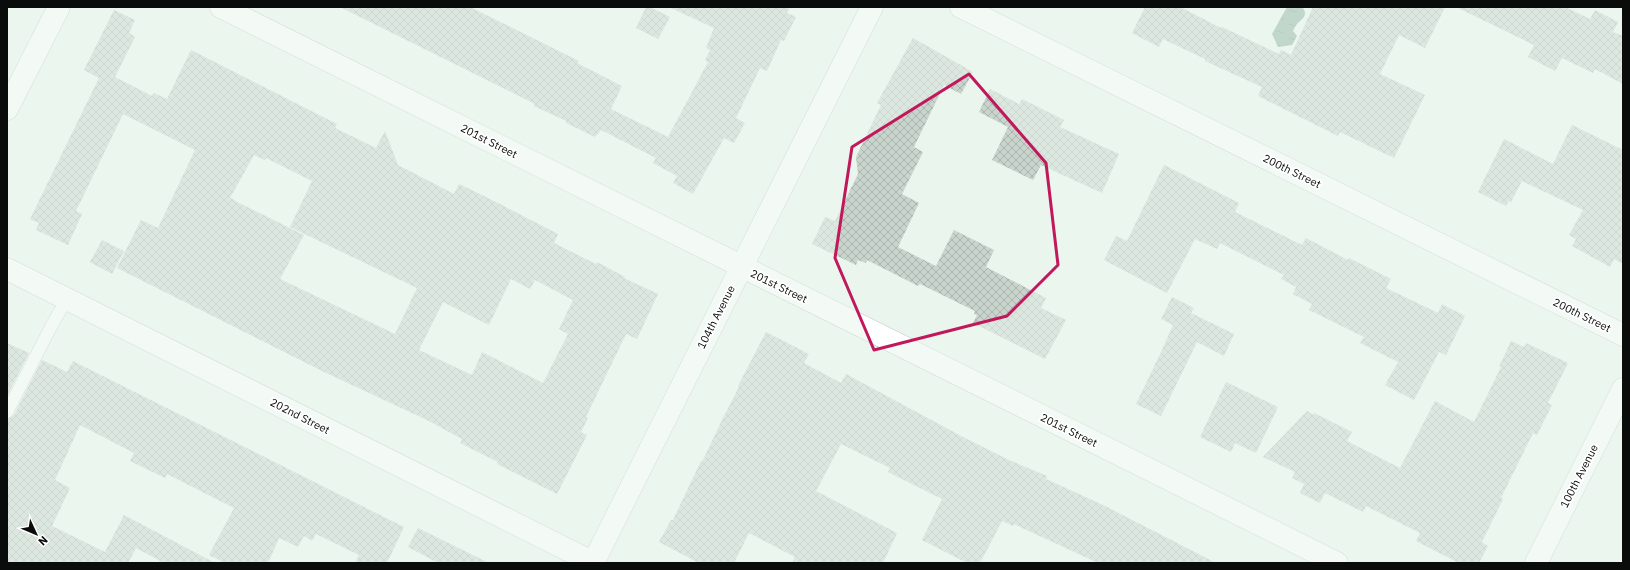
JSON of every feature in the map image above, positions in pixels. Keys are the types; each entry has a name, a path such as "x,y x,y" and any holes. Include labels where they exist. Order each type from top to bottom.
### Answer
{"street":[{"path":"7,109 59,7"},
{"name":"201st Street","path":"221,7 1337,563"},
{"name":"104th Avenue","path":"593,563 872,7"},
{"name":"200th Street","path":"961,7 1623,335"},
{"name":"202nd Street","path":"7,269 593,563"},
{"name":"100th Avenue","path":"1536,563 1623,389"}],"lane":[{"path":"7,412 52,323 67,299"}],"highlighted area":[{"path":"969,74 1046,163 1058,265 1007,316 874,350 835,258 852,147"}],"water":[{"path":"1287,7 1302,7 1305,15 1293,31 1297,36 1292,45 1278,47 1272,34"}],"building":[{"path":"340,7 470,7 579,61 577,63 622,86 611,109 668,137 708,62 705,60 710,50 706,48 714,28 669,7 790,7 787,13 796,17 784,41 781,40 767,71 760,68 736,118 745,123 734,143 724,138 693,194 673,183 677,176 653,163 656,158 601,130 595,137 534,106 535,104"},
{"path":"646,7 650,7 670,17 658,39 636,28"},
{"path":"1145,7 1180,7 1221,28 1222,27 1279,54 1281,50 1291,55 1313,7 1445,7 1425,48 1399,35 1380,74 1425,95 1394,158 1340,132 1338,136 1258,96 1262,87 1205,61 1205,59 1163,39 1159,47 1132,33"},
{"path":"1456,7 1565,7 1590,19 1595,10 1618,22 1613,32 1623,36 1623,84 1595,69 1593,73 1562,58 1555,71 1528,57 1534,45"},
{"path":"114,10 135,20 129,33 135,37 115,77 152,96 154,93 167,99 191,50 337,124 335,128 376,148 385,131 398,165 454,194 459,184 484,196 558,234 554,243 596,264 597,262 625,277 624,278 658,294 637,339 626,334 586,417 588,418 581,432 587,435 557,494 497,464 498,462 460,443 462,439 427,420 322,371 117,268 141,220 158,228 195,150 123,114 76,211 82,214 68,245 36,230 39,223 30,219 99,78 84,70","holes":["254,155 265,160 266,158 312,181 290,227 417,288 395,334 280,279 304,235 230,198","511,279 530,289 535,280 573,300 559,329 568,334 543,383 482,352 472,375 419,350 443,302 489,325"]},
{"path":"913,38 973,72 961,94 944,85 914,147 923,152 902,194 919,203 898,247 936,266 954,230 994,250 986,267 1046,298 1041,308 1066,320 1045,359 973,323 977,315 974,314 975,311 920,284 918,286 867,260 866,263 858,260 856,265 812,244 825,217 835,221 858,174 856,157 881,105 877,103"},
{"path":"990,89 1019,104 1022,99 1064,120 1060,127 1119,154 1102,193 1041,165 1033,180 992,160 1008,127 979,112"},
{"path":"1572,125 1623,150 1623,264 1614,259 1610,267 1572,246 1576,239 1569,235 1583,210 1522,181 1511,202 1509,201 1506,206 1478,192 1504,139 1553,164"},
{"path":"1164,165 1239,203 1235,212 1302,245 1306,238 1348,260 1349,258 1391,279 1386,288 1438,313 1442,304 1465,316 1446,355 1439,352 1414,400 1385,385 1398,362 1360,343 1364,337 1309,310 1312,304 1293,294 1296,287 1281,279 1284,275 1220,243 1217,249 1195,239 1167,293 1104,260 1116,236 1127,241"},
{"path":"102,240 124,251 112,274 90,262"},
{"path":"1172,297 1194,308 1191,313 1234,334 1224,356 1197,342 1161,416 1136,404 1173,325 1161,319"},
{"path":"766,332 809,354 804,363 841,383 846,374 963,437 1009,460 1047,476 1046,479 1103,505 1216,563 1098,563 1014,524 1013,526 1002,521 980,563 967,563 922,540 942,499 888,472 890,468 841,444 816,491 897,533 883,563 792,563 795,557 749,533 734,563 699,563 659,542 671,520 673,520"},
{"path":"1511,341 1524,347 1526,343 1568,363 1548,403 1552,405 1537,435 1533,433 1501,498 1503,499 1482,542 1488,546 1479,563 1459,563 1416,541 1420,533 1366,506 1363,512 1325,493 1320,503 1300,493 1304,484 1292,478 1295,472 1263,457 1307,411 1352,432 1347,441 1400,468 1435,401 1474,422 1501,367 1499,367"},
{"path":"7,343 29,353 7,396"},
{"path":"42,360 67,372 73,361 404,527 387,563 355,563 359,555 316,534 312,541 304,536 298,547 279,538 268,563 225,563 209,555 234,508 167,474 165,478 130,461 134,453 80,425 55,480 70,488 52,526 105,552 124,515 215,563 164,563 136,548 128,563 7,563 7,419 14,415"},
{"path":"1226,382 1278,407 1256,453 1235,443 1231,452 1200,437"},
{"path":"418,528 489,563 438,563 408,547"}]}
